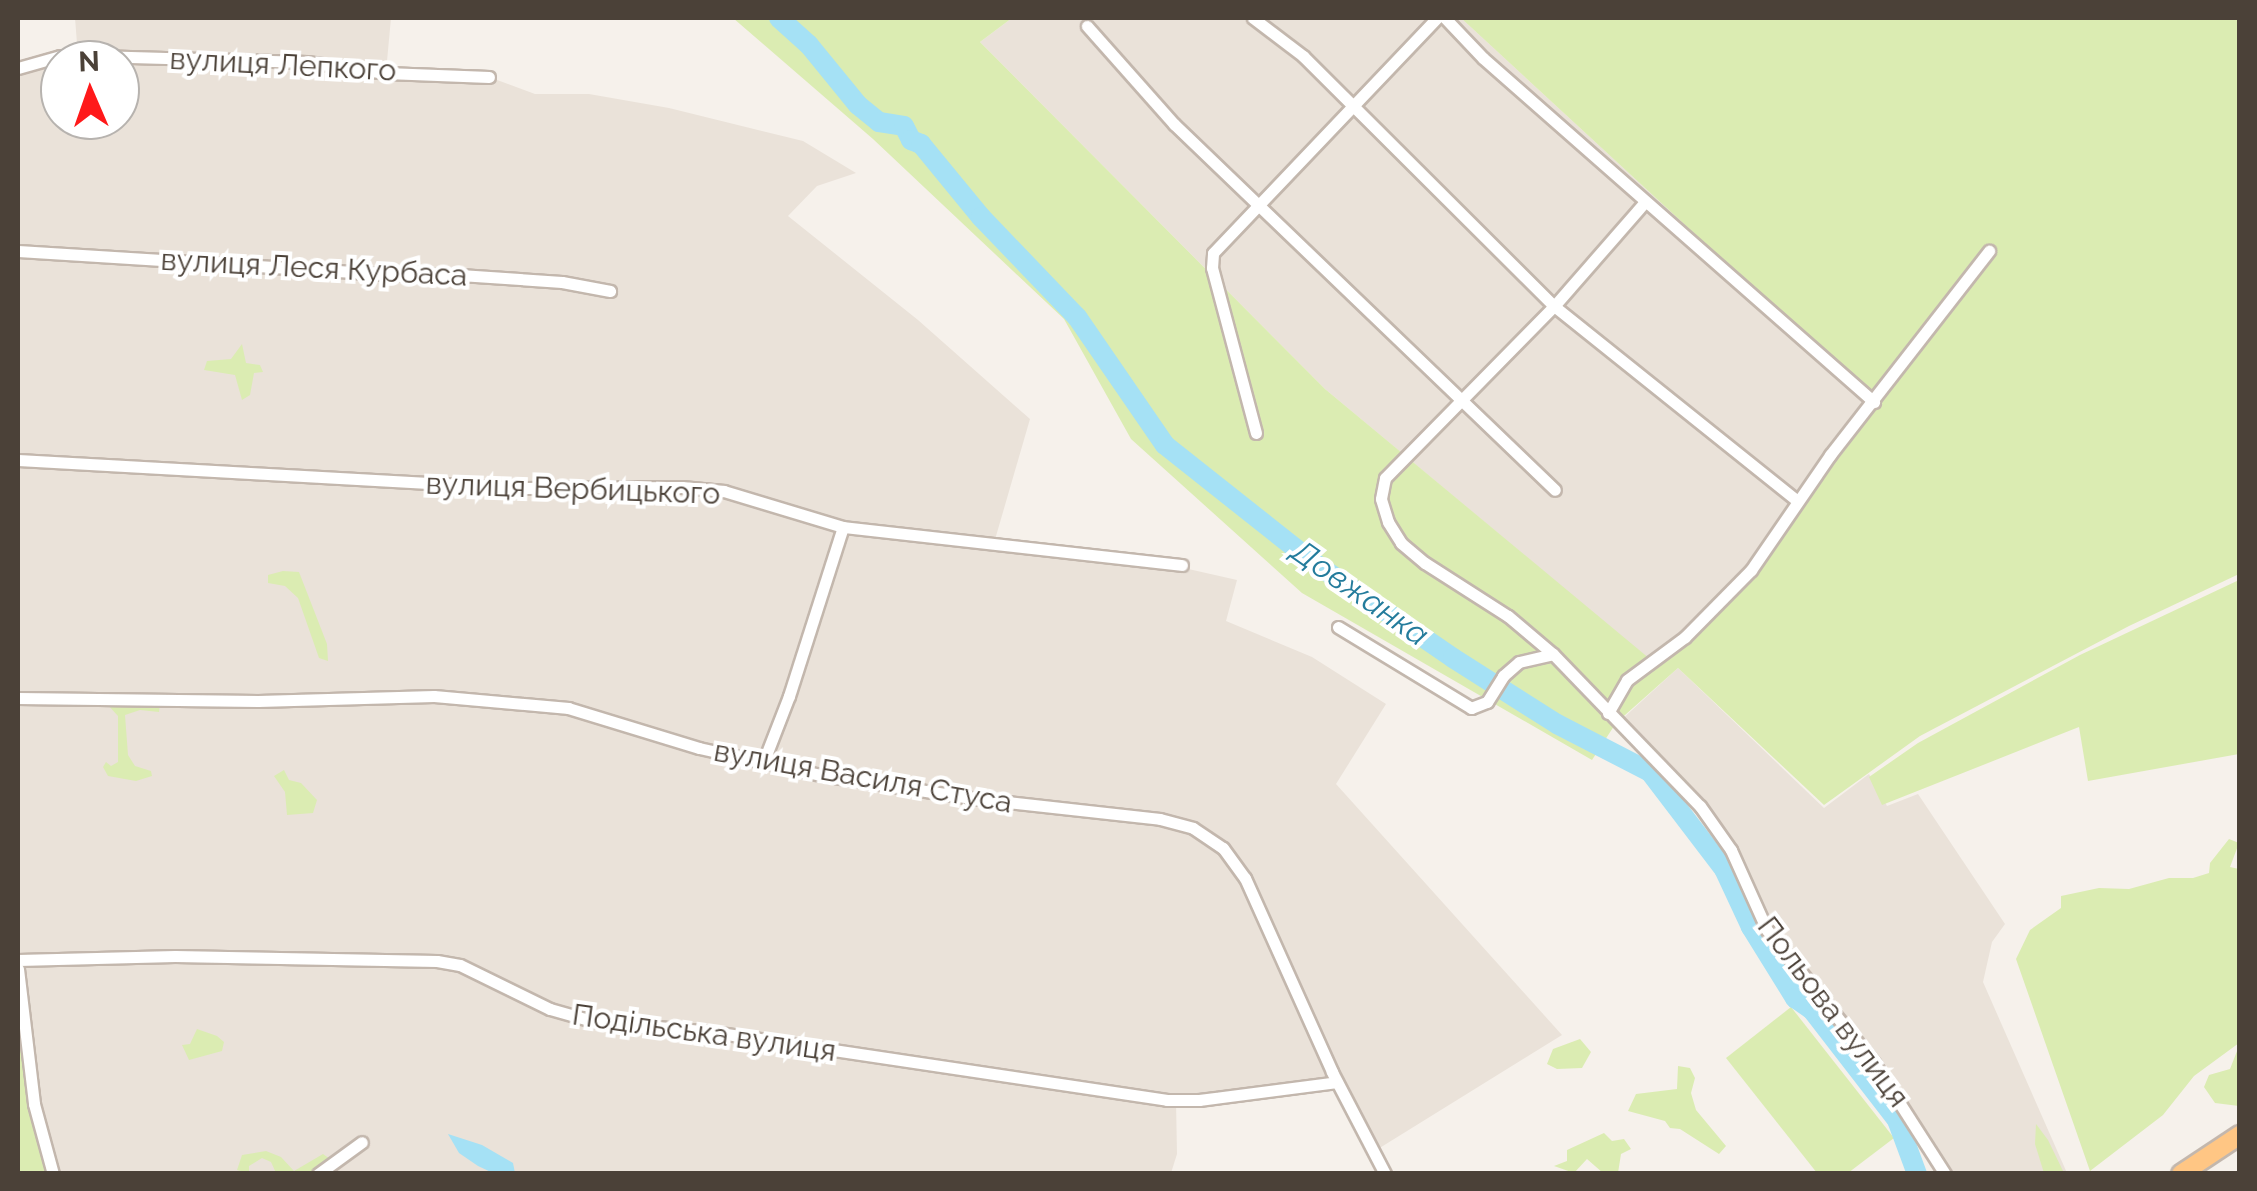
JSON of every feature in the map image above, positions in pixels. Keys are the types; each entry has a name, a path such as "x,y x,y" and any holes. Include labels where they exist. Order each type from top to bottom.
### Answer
{"highway":[{"path":"2181,1174 2240,1135"}],"street":[{"path":"1253,18 1303,56 1554,306 1797,502"},
{"path":"1256,433 1212,268 1218,245 1437,18"},
{"path":"1445,18 1483,58 1644,203 1874,402"},
{"path":"1086,26 1174,124 1555,490"},
{"name":"вулиця Лепкого","path":"18,68 60,56 95,56 308,62 386,73 489,76"},
{"name":"Польова вулиця","path":"1644,203 1554,306 1385,478 1381,499 1388,522 1401,542 1424,563 1508,616 1553,654 1719,830 1767,930 1874,1063 1936,1154 1945,1174"},
{"path":"1608,713 1627,680 1726,601 1989,251"},
{"name":"вулиця Леся Курбаса","path":"18,252 381,274 460,274 562,282 610,291"},
{"name":"вулиця Вербицького","path":"18,460 513,488 682,487 724,491 843,527 1182,564"},
{"path":"763,763 789,696 843,527"},
{"path":"1338,627 1471,708 1487,702 1503,676 1519,662 1553,654"},
{"name":"вулиця Василя Стуса","path":"18,698 258,701 434,696 532,704 614,718 699,748 763,763 971,798 1160,819 1193,828 1223,848 1245,878 1337,1082 1385,1174"},
{"name":"Подільська вулиця","path":"18,960 175,956 436,961 460,965 550,1010 592,1020 713,1032 1167,1100 1199,1100 1337,1082"},
{"path":"18,969 34,1104 53,1174"},
{"path":"318,1174 362,1142"}],"shaded area":[{"path":"75,18 391,18 386,72 489,77 535,94 589,94 669,108 803,141 856,173 817,186 788,216 918,320 1030,419 994,543 1184,568 1237,580 1226,621 1312,657 1386,704 1336,784 1562,1035 1378,1149 1338,1077 1176,1101 1177,1154 1171,1173 53,1173 18,969 18,68 40,64 40,140 140,140 140,40 77,40"},
{"path":"1012,18 1461,18 1879,404 1715,615 1656,665 1325,389 980,42"},
{"path":"1678,668 1824,808 1869,774 1887,806 1918,794 2005,924 1992,942 1983,982 2067,1173 1945,1173 1908,1112 1788,960 1719,830 1620,721"}],"green space":[{"path":"733,18 1012,18 980,42 1325,389 1656,664 1715,615 1764,558 1879,404 1461,18 2239,18 2239,574 2129,626 1920,736 1824,805 1678,668 1616,723 1592,760 1302,593 1131,439 1064,319 873,139"},
{"path":"242,344 246,363 260,365 263,372 254,373 250,395 242,400 235,375 204,370 207,361 231,359"},
{"path":"299,572 327,644 328,661 319,658 298,598 285,586 268,583 268,575"},
{"path":"2239,580 2239,754 2088,781 2079,727 1882,805 1869,777 1918,743 2080,655"},
{"path":"107,704 160,704 159,712 140,710 125,715 128,755 135,766 151,771 152,776 136,781 108,776 103,767 106,762 111,766 118,762 118,716"},
{"path":"284,770 289,780 301,783 317,800 313,813 287,815 285,792 274,776"},
{"path":"2229,839 2239,843 2230,867 2239,869 2239,1043 2194,1076 2163,1115 2090,1171 2016,959 2030,930 2061,908 2061,896 2099,888 2129,889 2209,873 2210,863"},
{"path":"1791,1007 1894,1138 1848,1173 1817,1173 1726,1058"},
{"path":"18,1012 26,1092 50,1173 18,1173"},
{"path":"197,1029 224,1042 222,1051 189,1060 182,1045 190,1044"},
{"path":"1580,1039 1591,1052 1582,1068 1557,1069 1547,1064 1553,1049"},
{"path":"2239,1046 2239,1106 2215,1103 2204,1087 2209,1075 2230,1069"},
{"path":"1678,1066 1690,1068 1695,1078 1691,1093 1696,1110 1726,1146 1719,1154 1680,1129 1670,1128 1665,1121 1628,1111 1636,1094 1677,1089"},
{"path":"2036,1124 2064,1173 2044,1173 2035,1144"},
{"path":"1604,1133 1612,1141 1624,1139 1631,1149 1621,1154 1618,1173 1603,1173 1587,1159 1574,1173 1554,1166 1567,1161 1567,1150"},
{"path":"266,1151 281,1157 294,1171 323,1154 330,1159 309,1173 276,1173 271,1162 262,1158 249,1166 249,1173 237,1170 242,1155"}],"water":[{"path":"448,1134 482,1145 513,1163 515,1173 493,1173 478,1166 459,1153"}],"waterway":[{"name":"Довжанка","path":"779,18 809,45 858,105 879,122 904,126 911,140 921,144 981,217 1077,317 1165,445 1310,560 1453,658 1557,724 1650,772 1724,869 1751,927 1795,998 1812,1010 1897,1120 1917,1174"}]}
